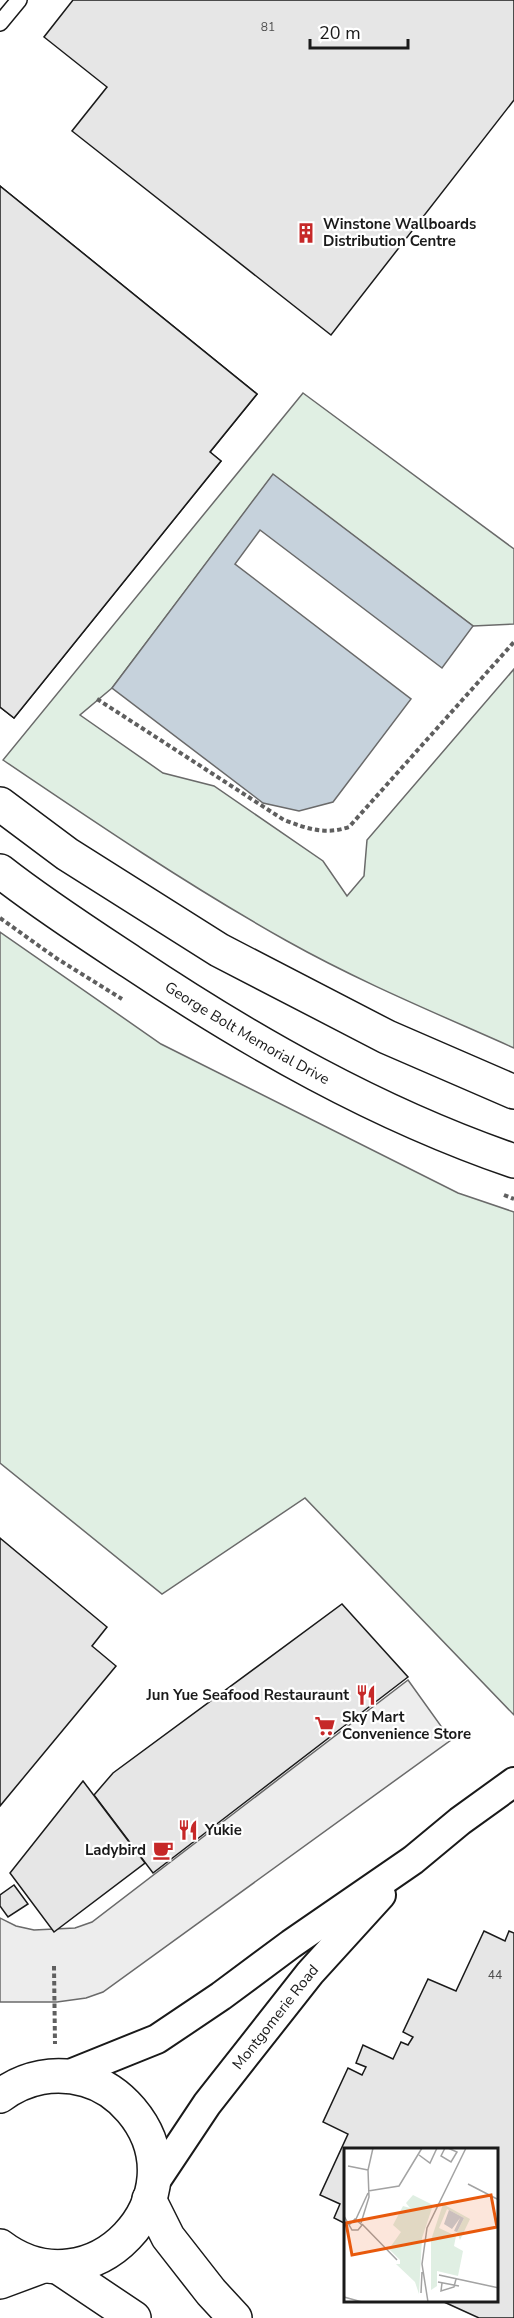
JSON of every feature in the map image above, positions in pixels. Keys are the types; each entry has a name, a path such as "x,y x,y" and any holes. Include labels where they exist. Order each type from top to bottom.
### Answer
{"main road":[{"path":"0,804 68,854 219,950 387,1037 514,1092"},
{"name":"George Bolt Memorial Drive","path":"0,871 41,903 201,1009 322,1078 468,1145 514,1161"},
{"path":"0,2063 92,2082 105,2088 117,2096 137,2117 150,2142 153,2156 151,2192 145,2212 134,2229 110,2252 85,2263 50,2266 0,2282"},
{"path":"0,2096 16,2086 56,2076"},
{"path":"151,2192 168,2237 211,2292 235,2318"},
{"path":"0,2247 15,2256 50,2266 134,2318"}],"street":[{"name":"Montgomerie Road","path":"56,2076 156,2039 221,1996 291,1944 413,1860 460,1821 514,1782"},
{"name":"Montgomerie Road","path":"151,2192 207,2104 310,1973 413,1860"}],"lane":[{"path":"0,23 19,0"}],"path":[{"path":"97,699 284,820 307,829 334,832 349,827 514,642"},
{"path":"54,1966 56,2076"}],"green space":[{"path":"303,393 514,549 514,624 473,626 273,475 112,688 80,715 163,773 214,786 323,861 347,896 364,876 367,840 514,669 514,1048 371,984 287,941 179,876 3,760"},
{"path":"0,932 161,1044 458,1193 514,1212 514,1715 305,1498 162,1594 0,1463"}],"shaded area":[{"path":"273,474 473,626 442,668 260,530 235,564 411,699 333,802 299,811 263,803 112,688"},
{"path":"408,1680 451,1740 103,1992 86,1998 57,2002 0,2002 0,1918 16,1926 34,1930 75,1928 92,1922"}],"building":[{"name":"Winstone Wallboards Distribution Centre","path":"73,0 514,0 514,100 331,335 72,131 107,87 44,37"},
{"path":"0,186 257,394 210,452 221,461 14,718 0,707"},
{"path":"0,186 257,394 210,452 221,461 14,718 0,707"},
{"path":"0,1538 107,1627 92,1646 116,1666 0,1806"},
{"path":"342,1604 408,1677 153,1873 94,1795 113,1773"},
{"path":"83,1781 145,1863 54,1932 10,1873"},
{"path":"14,1885 28,1904 8,1917 0,1906 0,1895"},
{"path":"484,1931 505,1941 509,1931 514,1933 514,2318 479,2318 446,2303 499,2303 499,2148 344,2148 344,2223 334,2218 340,2204 320,2195 348,2134 323,2122 348,2068 362,2075 366,2067 356,2063 363,2045 393,2059 401,2042 408,2045 413,2037 403,2032 428,1979 456,1991"}],"place":[{"name":"Winstone Wallboards Distribution Centre","path":"306,233"},
{"name":"Jun Yue Seafood Restauraunt","path":"366,1695"},
{"name":"Sky Mart Convenience Store","path":"325,1726"},
{"name":"Yukie","path":"188,1830"},
{"name":"Ladybird","path":"163,1850"}]}
